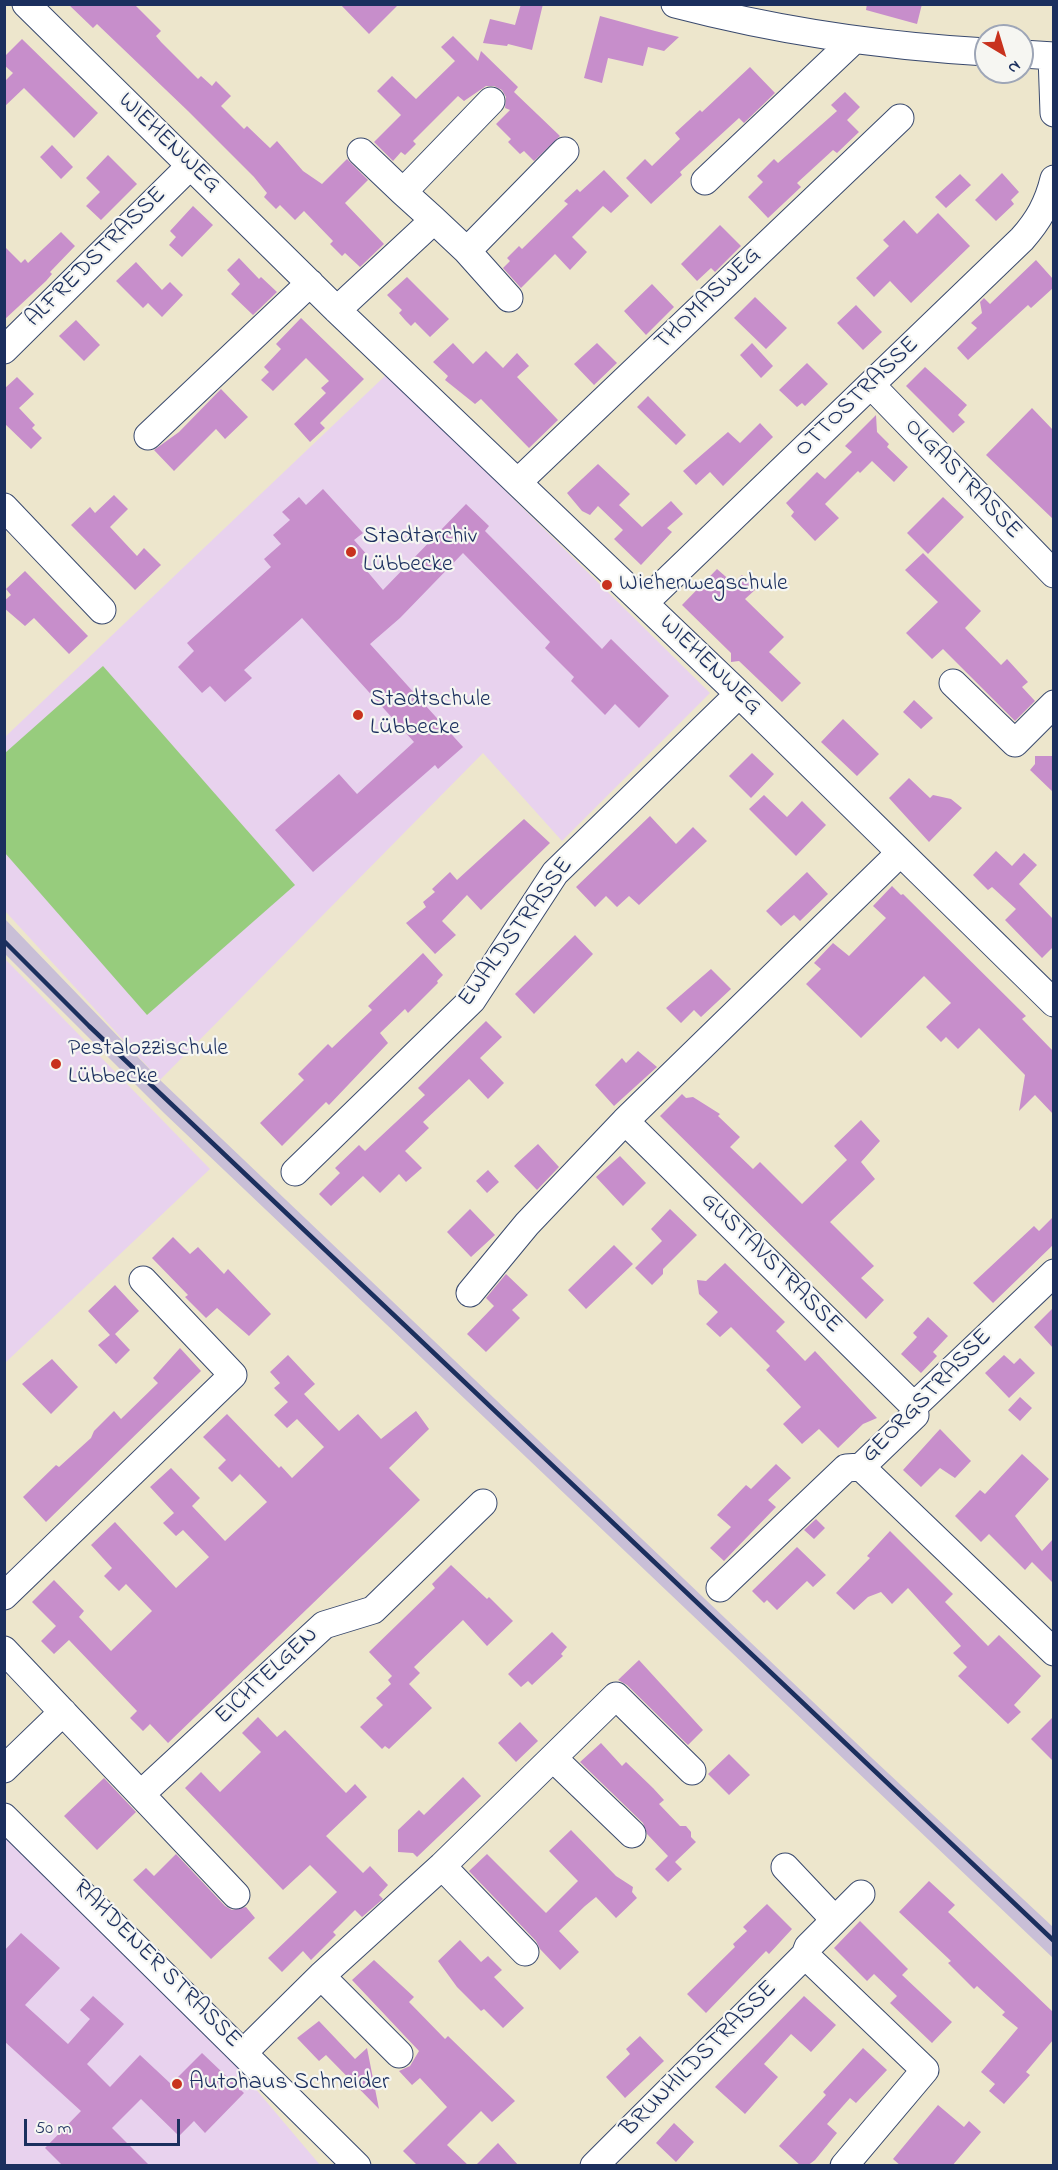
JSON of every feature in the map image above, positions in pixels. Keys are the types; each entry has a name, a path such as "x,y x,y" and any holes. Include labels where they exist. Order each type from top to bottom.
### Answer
{"street":[{"name":"WIEHENWEG","path":"26,4 337,310 644,603 1053,1003"},
{"path":"675,4 727,18 853,41 974,51"},
{"path":"705,181 853,41"},
{"path":"1034,55 1053,56 1053,113"},
{"path":"403,192 490,101"},
{"name":"THOMASWEG","path":"518,482 900,118"},
{"path":"467,251 565,151"},
{"path":"361,152 467,251 509,298"},
{"name":"ALFREDSTRASSE","path":"6,345 190,166"},
{"name":"OTTOSTRASSE","path":"644,603 1022,239 1039,219 1050,195 1053,179"},
{"path":"337,310 434,220"},
{"path":"148,436 310,283"},
{"name":"OLGASTRASSE","path":"872,385 1053,574"},
{"path":"4,507 102,610"},
{"path":"953,683 1015,743 1053,704"},
{"name":"EWALDSTRASSE","path":"295,1172 472,1000 555,873 738,694"},
{"path":"470,1293 527,1224 625,1121 900,854"},
{"name":"GUSTAVSTRASSE","path":"625,1121 914,1406"},
{"name":"GEORGSTRASSE","path":"720,1588 846,1468 861,1467 915,1415 914,1406 1053,1273"},
{"path":"4,1596 233,1375 143,1280"},
{"path":"861,1467 1053,1652"},
{"name":"EICHTELGEN","path":"141,1794 324,1625 373,1610 483,1503"},
{"path":"4,1650 236,1895"},
{"path":"244,2052 321,1976 442,1866 616,1696 692,1771"},
{"path":"4,1769 63,1712"},
{"path":"553,1758 632,1834"},
{"name":"RAHDENER STRASSE","path":"4,1817 357,2166"},
{"path":"442,1866 525,1952"},
{"path":"785,1867 835,1920"},
{"name":"BRUNHILDSTRASSE","path":"594,2166 805,1955 808,1947 861,1894"},
{"path":"805,1955 925,2070 844,2166"},
{"path":"321,1976 399,2054"}],"shaded area":[{"name":"Stadtschule Lübbecke","path":"387,374 710,693 562,841 483,753 160,1080 5,911 5,737"},
{"path":"5,919 160,1080 873,1759 1053,1927 1053,1958 164,1113 5,954"},
{"name":"Pestalozzischule Lübbecke","path":"5,959 210,1169 5,1363"},
{"path":"4,1826 183,2003 320,2165 5,2165"}],"green space":[{"path":"103,666 295,885 147,1015 5,853 5,753"}],"building":[{"path":"68,4 134,4 161,31 156,36 161,42 198,79 201,76 212,86 216,81 231,96 221,106 244,129 247,126 270,148 277,141 303,171 322,184 347,159 368,180 345,203 384,244 360,267 345,253 342,256 330,244 333,241 304,211 295,220 280,205 276,209 264,197 267,193 254,177 188,111 97,24 93,28"},
{"path":"340,4 399,4 369,34"},
{"path":"521,4 543,4 532,50 508,44 507,46 483,43 490,19 515,25"},
{"path":"867,4 922,4 917,24 866,10"},
{"path":"600,16 679,37 664,51 648,47 643,66 608,58 602,83 584,78"},
{"path":"453,36 478,61 481,51 518,87 514,92 560,136 534,161 524,151 520,154 508,142 511,139 496,124 510,110 505,108 506,97 502,90 494,86 486,86 464,101 458,96 413,141 416,144 405,155 401,152 393,161 374,142 401,115 377,91 392,76 416,99 455,61 441,47"},
{"path":"22,39 98,113 74,138 24,88 4,107 4,82 13,73 4,65 4,57"},
{"path":"750,67 775,93 744,123 739,118 680,172 682,175 651,204 626,178 645,159 652,166 680,139 675,133 700,110 702,112"},
{"path":"845,92 860,107 847,120 859,132 837,153 833,150 797,183 801,187 768,218 748,197 763,182 757,176 774,159 778,163 837,111 831,105"},
{"path":"52,145 73,167 61,179 40,157"},
{"path":"108,155 137,184 101,220 86,206 100,192 86,178"},
{"path":"604,170 629,196 611,213 603,206 572,237 587,252 570,270 555,254 521,288 503,268 510,261 507,258 519,246 522,249 568,204 564,201 577,189 580,192"},
{"path":"1002,173 1019,192 1011,200 1014,204 996,221 975,200"},
{"path":"960,174 971,185 946,208 935,197"},
{"path":"193,206 213,225 182,257 169,245 176,237 170,231"},
{"path":"938,213 970,246 911,303 890,281 874,297 856,278 889,246 883,240 904,220 917,234"},
{"path":"720,225 741,246 715,272 711,268 697,281 681,264"},
{"path":"61,232 75,246 50,272 52,274 46,281 4,320 4,246 21,263 25,259 28,263"},
{"path":"239,258 259,279 261,277 277,292 253,315 231,294 240,284 227,270"},
{"path":"1036,260 1053,279 1053,288 1031,308 1028,305 968,360 957,348 977,328 971,323 982,313 980,302 984,298 990,304"},
{"path":"136,262 162,290 170,282 183,295 162,317 148,303 143,308 116,281"},
{"path":"407,277 449,319 430,337 415,322 411,326 399,313 402,310 387,295"},
{"path":"652,284 674,307 646,335 624,311"},
{"path":"755,297 787,328 766,349 734,318"},
{"path":"856,305 882,332 863,350 837,323"},
{"path":"301,318 364,379 320,423 325,428 310,442 294,424 326,393 321,388 329,381 306,358 273,391 261,380 269,372 264,367 281,349 276,344"},
{"path":"76,320 100,345 84,361 59,336"},
{"path":"453,343 473,364 486,351 503,368 517,353 529,366 517,377 558,420 529,448 481,399 475,404 445,380 448,376 433,362"},
{"path":"597,343 617,363 594,385 574,364"},
{"path":"752,343 773,366 761,378 740,355"},
{"path":"807,363 828,384 805,406 802,403 797,407 779,390"},
{"path":"925,367 967,405 958,415 965,422 953,433 906,386"},
{"path":"17,377 34,394 19,408 35,425 32,428 42,438 31,449 4,423 4,389"},
{"path":"221,389 248,417 225,439 216,429 174,471 154,450 179,432"},
{"path":"648,396 686,435 676,445 637,407"},
{"path":"1032,408 1053,430 1053,519 986,455"},
{"path":"876,415 877,432 889,444 887,447 908,467 894,482 872,461 860,473 858,471 825,504 839,518 815,541 791,516 794,512 786,503 817,472 825,479 852,452 845,446"},
{"path":"760,423 773,437 723,486 710,472 696,485 683,471 728,432 740,443"},
{"path":"598,464 630,494 619,505 642,527 671,501 683,514 667,528 672,532 641,565 614,539 623,530 598,506 590,515 582,511 567,493"},
{"path":"323,489 363,533 354,540 369,557 361,564 383,590 466,504 489,526 485,531 602,649 611,639 669,696 639,728 615,704 605,715 571,681 574,677 545,648 550,642 463,553 400,618 370,644 463,747 438,769 435,765 313,872 275,830 339,774 357,794 414,742 302,618 244,670 252,678 225,702 210,686 202,693 178,667 194,651 187,643 271,567 264,559 281,544 273,535 290,520 282,512 299,497 306,505"},
{"path":"114,495 128,509 110,527 137,556 144,548 161,565 135,590 71,525 90,507 95,513"},
{"path":"943,497 964,517 928,554 907,533"},
{"path":"923,553 981,611 965,628 1001,665 1007,659 1028,682 1022,687 1035,701 1015,721 943,649 932,659 906,633 938,602 905,570"},
{"path":"717,569 733,583 742,575 756,589 745,599 784,637 769,652 801,683 782,702 739,661 731,662 731,653 682,605"},
{"path":"25,571 88,636 69,654 34,618 25,626 4,608 4,601 11,595 6,589"},
{"path":"914,700 933,718 921,729 903,712"},
{"path":"843,719 879,754 857,776 821,742"},
{"path":"752,753 774,774 751,798 729,776"},
{"path":"1035,756 1053,756 1053,792 1030,770 1035,764"},
{"path":"909,778 930,798 933,795 951,799 962,808 929,842 889,798"},
{"path":"764,795 787,817 802,801 826,825 796,856 749,809"},
{"path":"650,816 676,844 693,827 707,841 639,905 629,896 617,907 606,896 595,907 576,887"},
{"path":"524,819 550,843 481,910 467,895 442,921 456,935 435,954 406,923 426,907 423,902 435,892 432,889 450,872 457,880"},
{"path":"996,851 1012,866 1024,853 1037,865 1019,884 1053,919 1053,947 1042,958 1005,920 1016,909 992,887 988,890 973,875"},
{"path":"807,872 828,894 800,921 794,915 781,926 766,911"},
{"path":"892,886 901,895 903,894 1026,1016 1022,1019 1053,1051 1053,1114 1035,1095 1019,1111 1025,1075 979,1028 958,1049 946,1037 941,1042 926,1027 951,1003 924,976 861,1038 806,984 821,969 814,963 833,943 849,956 886,918 873,906"},
{"path":"575,935 593,954 534,1014 515,994"},
{"path":"423,953 443,975 437,981 438,983 408,1013 405,1009 380,1033 388,1043 329,1105 326,1102 282,1146 260,1123 304,1080 298,1074 328,1044 332,1048 372,1010 368,1006"},
{"path":"711,969 731,989 701,1017 694,1010 681,1023 666,1008"},
{"path":"486,1021 502,1037 480,1058 504,1083 488,1099 469,1079 423,1122 429,1128 405,1151 422,1168 406,1182 399,1174 380,1193 363,1176 331,1206 319,1194 340,1173 335,1168 359,1145 365,1151 425,1095 418,1088"},
{"path":"638,1051 657,1067 614,1106 595,1085 622,1058 626,1063"},
{"path":"682,1094 686,1098 693,1097 720,1114 718,1116 740,1137 730,1147 753,1169 760,1162 802,1204 847,1160 834,1146 861,1120 880,1141 861,1162 875,1179 830,1222 874,1266 861,1278 884,1300 866,1319 660,1116"},
{"path":"538,1144 559,1167 537,1190 514,1166"},
{"path":"620,1156 646,1183 623,1206 596,1177"},
{"path":"488,1170 499,1182 487,1193 476,1181"},
{"path":"470,1209 495,1235 471,1257 447,1232"},
{"path":"670,1209 697,1235 663,1269 663,1274 652,1285 635,1268 662,1241 651,1229"},
{"path":"1053,1217 1053,1245 993,1303 973,1283 1034,1226 1039,1231"},
{"path":"173,1237 190,1254 198,1247 224,1274 228,1269 271,1314 249,1336 217,1308 206,1318 185,1297 188,1295 152,1258"},
{"path":"614,1245 633,1264 586,1309 568,1290"},
{"path":"725,1263 785,1322 776,1331 805,1361 815,1351 877,1418 863,1424 838,1448 819,1429 802,1444 783,1424 801,1407 766,1370 770,1366 731,1327 720,1337 706,1324 718,1312 699,1294 697,1280 706,1281"},
{"path":"506,1274 528,1295 512,1310 520,1318 486,1352 467,1334 494,1306 486,1298"},
{"path":"115,1285 139,1311 115,1334 130,1350 116,1364 98,1345 110,1335 88,1311"},
{"path":"1053,1308 1053,1348 1034,1327"},
{"path":"928,1317 948,1336 933,1352 937,1356 921,1373 901,1354 917,1337 913,1333"},
{"path":"180,1348 201,1371 46,1522 23,1497 56,1465 59,1467 91,1438 94,1431 114,1411 121,1419 158,1383 153,1378"},
{"path":"288,1355 315,1384 304,1394 339,1431 358,1414 381,1439 416,1411 429,1429 389,1468 420,1500 168,1743 150,1724 143,1731 130,1718 137,1711 69,1640 54,1654 41,1641 56,1626 32,1602 54,1580 84,1611 79,1617 111,1651 152,1611 126,1584 119,1591 104,1576 112,1568 91,1545 115,1522 176,1588 209,1557 183,1530 176,1536 163,1523 174,1513 150,1487 171,1468 200,1498 192,1506 225,1541 267,1502 240,1474 232,1482 218,1468 226,1460 203,1437 227,1414 279,1468 281,1466 292,1478 324,1447 297,1419 287,1428 274,1415 288,1402 274,1388 280,1383 270,1372"},
{"path":"1004,1355 1014,1364 1020,1358 1035,1373 1009,1398 985,1373"},
{"path":"52,1359 78,1387 51,1414 22,1384"},
{"path":"1020,1397 1032,1408 1020,1421 1008,1410"},
{"path":"940,1429 971,1461 955,1478 940,1468 921,1487 903,1470"},
{"path":"1022,1454 1049,1479 1015,1516 1042,1551 1053,1539 1053,1583 1032,1562 1025,1570 989,1534 981,1542 955,1516 980,1490 985,1494"},
{"path":"776,1464 791,1478 768,1500 776,1507 724,1561 710,1548 731,1527 717,1515 746,1485 751,1489"},
{"path":"816,1519 825,1528 814,1539 804,1530"},
{"path":"890,1531 953,1594 945,1602 988,1646 999,1635 1041,1676 1014,1705 1021,1712 1008,1724 958,1676 967,1667 953,1653 961,1646 908,1588 892,1604 881,1592 868,1597 854,1610 836,1593 870,1558 867,1556"},
{"path":"797,1547 826,1575 813,1587 807,1581 777,1610 767,1600 764,1603 752,1591"},
{"path":"451,1565 513,1621 487,1646 463,1620 414,1667 420,1673 409,1684 432,1708 389,1749 385,1746 382,1749 360,1727 383,1705 376,1698 391,1684 388,1680 392,1676 369,1652 435,1588 432,1584"},
{"path":"552,1632 567,1647 561,1654 563,1656 532,1685 528,1681 521,1687 508,1674"},
{"path":"639,1660 703,1730 688,1745 627,1685 618,1680"},
{"path":"258,1717 277,1737 285,1730 346,1793 355,1784 367,1797 326,1836 363,1873 370,1866 388,1885 379,1895 383,1899 362,1917 355,1910 333,1932 336,1935 311,1960 303,1951 282,1972 268,1958 337,1892 310,1865 283,1890 185,1788 201,1772 220,1792 261,1752 242,1733"},
{"path":"1053,1717 1053,1761 1031,1739"},
{"path":"520,1722 538,1741 516,1762 498,1743"},
{"path":"601,1743 622,1766 626,1762 653,1788 664,1800 659,1804 680,1826 686,1826 696,1842 675,1862 682,1869 668,1882 655,1869 668,1856 647,1834 643,1823 580,1762"},
{"path":"729,1754 750,1775 729,1795 708,1774"},
{"path":"463,1777 481,1796 417,1857 413,1853 398,1852 398,1830 419,1810 424,1815"},
{"path":"104,1778 136,1812 97,1850 64,1816"},
{"path":"571,1830 616,1876 633,1887 632,1892 637,1898 616,1918 596,1897 585,1906 559,1931 579,1952 560,1970 540,1949 536,1941 469,1871 487,1854 546,1913 578,1881 549,1851"},
{"path":"176,1854 225,1906 232,1910 246,1907 255,1918 211,1959 133,1880 146,1868 154,1876"},
{"path":"929,1881 955,1905 948,1912 1053,2012 1053,2040 1026,2072 1030,2075 1004,2104 989,2091 995,2084 981,2072 1018,2028 1002,2015 1005,2012 977,1986 974,1989 948,1963 951,1961 899,1912"},
{"path":"767,1904 792,1929 769,1954 766,1951 706,2013 687,1994 735,1947 733,1944 747,1931 743,1927"},
{"path":"860,1921 908,1969 902,1975 952,2022 932,2043 890,2003 897,1996 874,1974 867,1981 834,1948"},
{"path":"21,1933 60,1968 25,2005 68,2044 90,2019 80,2010 93,1996 124,2024 87,2064 110,2087 140,2055 171,2084 202,2053 244,2093 205,2133 194,2121 179,2136 141,2099 112,2128 150,2166 63,2166 45,2148 81,2111 4,2041 4,1951"},
{"path":"460,1940 481,1962 488,1956 502,1970 494,1977 524,2008 503,2028 484,2009 481,2011 457,1987 438,1961"},
{"path":"374,1960 414,1997 409,2002 445,2039 448,2036 515,2101 492,2122 481,2111 447,2145 469,2166 418,2166 403,2151 447,2107 420,2078 412,2085 399,2071 410,2066 419,2051 352,1980"},
{"path":"804,1996 836,2025 811,2052 791,2034 764,2064 778,2077 745,2114 715,2087"},
{"path":"319,2021 355,2059 367,2048 379,2109 326,2055 319,2061 297,2038"},
{"path":"640,2036 664,2061 625,2098 606,2077 630,2054 626,2049"},
{"path":"863,2048 887,2070 856,2103 850,2098 827,2124 837,2133 815,2160 807,2166 801,2166 779,2146 826,2095 823,2092"},
{"path":"938,2105 964,2127 969,2121 981,2132 952,2166 901,2166 893,2159"},
{"path":"674,2123 694,2142 676,2162 656,2143"},
{"path":"498,2143 519,2166 475,2166"}],"railway":[{"path":"4,941 89,1026 1054,1941"}],"place":[{"name":"Stadtarchiv Lübbecke","path":"351,552"},
{"name":"Wiehenwegschule","path":"607,585"},
{"name":"Stadtschule Lübbecke","path":"358,715"},
{"name":"Pestalozzischule Lübbecke","path":"56,1064"},
{"name":"Autohaus Schneider","path":"177,2084"}]}
